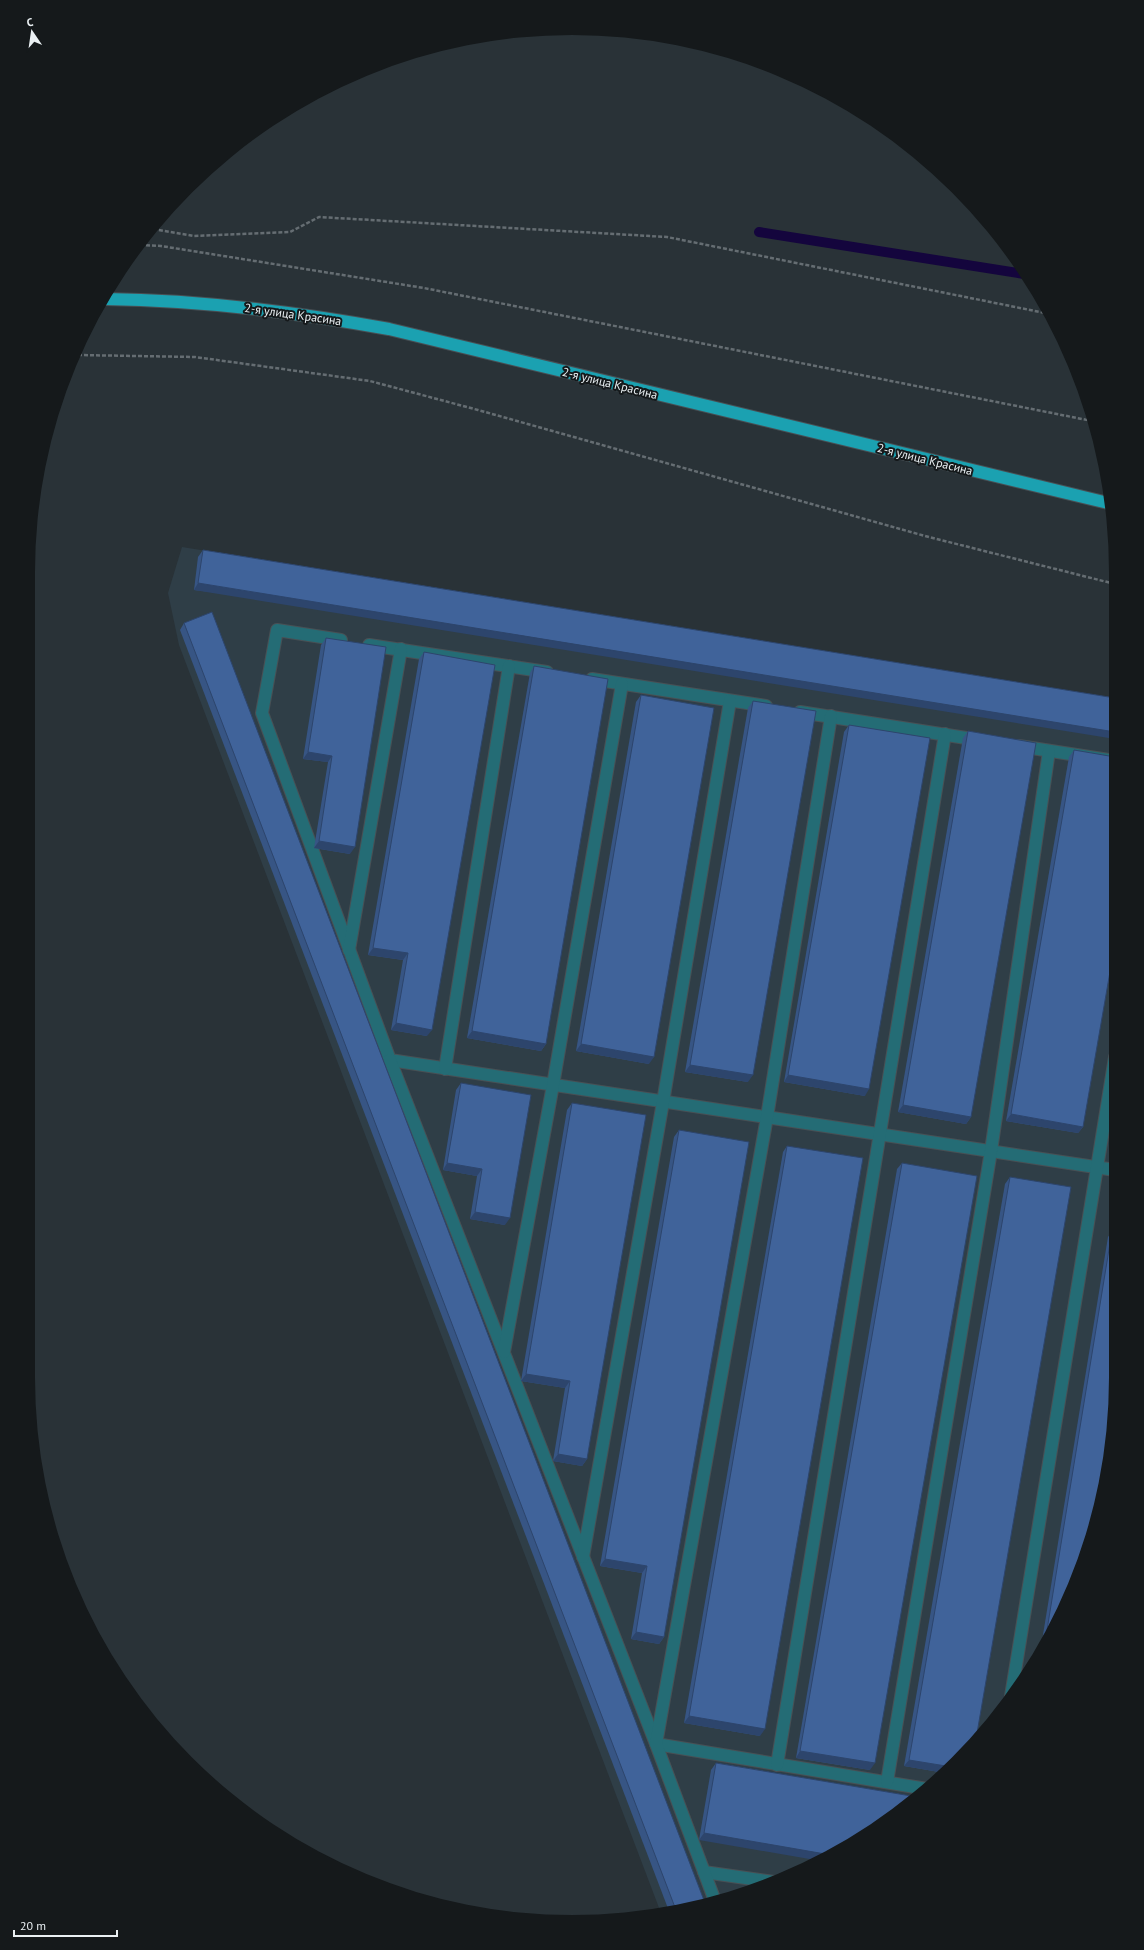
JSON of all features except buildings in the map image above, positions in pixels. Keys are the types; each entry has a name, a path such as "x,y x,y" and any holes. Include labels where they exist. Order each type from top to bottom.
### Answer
{"main road":[{"name":"2-я улица Красина","path":"110,299 181,301 233,305 286,311 389,329 1104,502"}],"lane":[{"path":"562,674 277,630 262,713 390,1060 656,1744 713,1896"},
{"path":"349,950 401,650"},
{"path":"444,1069 509,666"},
{"path":"577,677 990,741"},
{"path":"504,1353 553,1085 622,684"},
{"path":"583,1556 663,1102 730,701"},
{"path":"656,1744 767,1117 831,716"},
{"path":"777,1765 945,734"},
{"path":"1004,744 1109,760"},
{"path":"887,1782 991,1151 1049,750"},
{"path":"390,1060 1109,1169"},
{"path":"1013,1683 1109,1094"},
{"path":"656,1744 919,1788"},
{"path":"704,1872 762,1880"}],"path":[{"path":"158,230 194,236 290,232 319,217 668,237 1042,312"},
{"path":"146,245 161,246 424,288 1087,420"},
{"path":"81,355 195,357 370,381 925,536 1109,582"}],"shaded area":[{"path":"182,547 1109,698 1109,1378 1108,1413 1104,1448 1099,1483 1091,1517 1081,1551 1054,1616 1018,1676 998,1705 976,1732 952,1758 899,1804 840,1843 810,1860 745,1887 711,1897 659,1908 179,645 168,593"}],"waterway":[{"path":"759,232 1017,273"}]}
